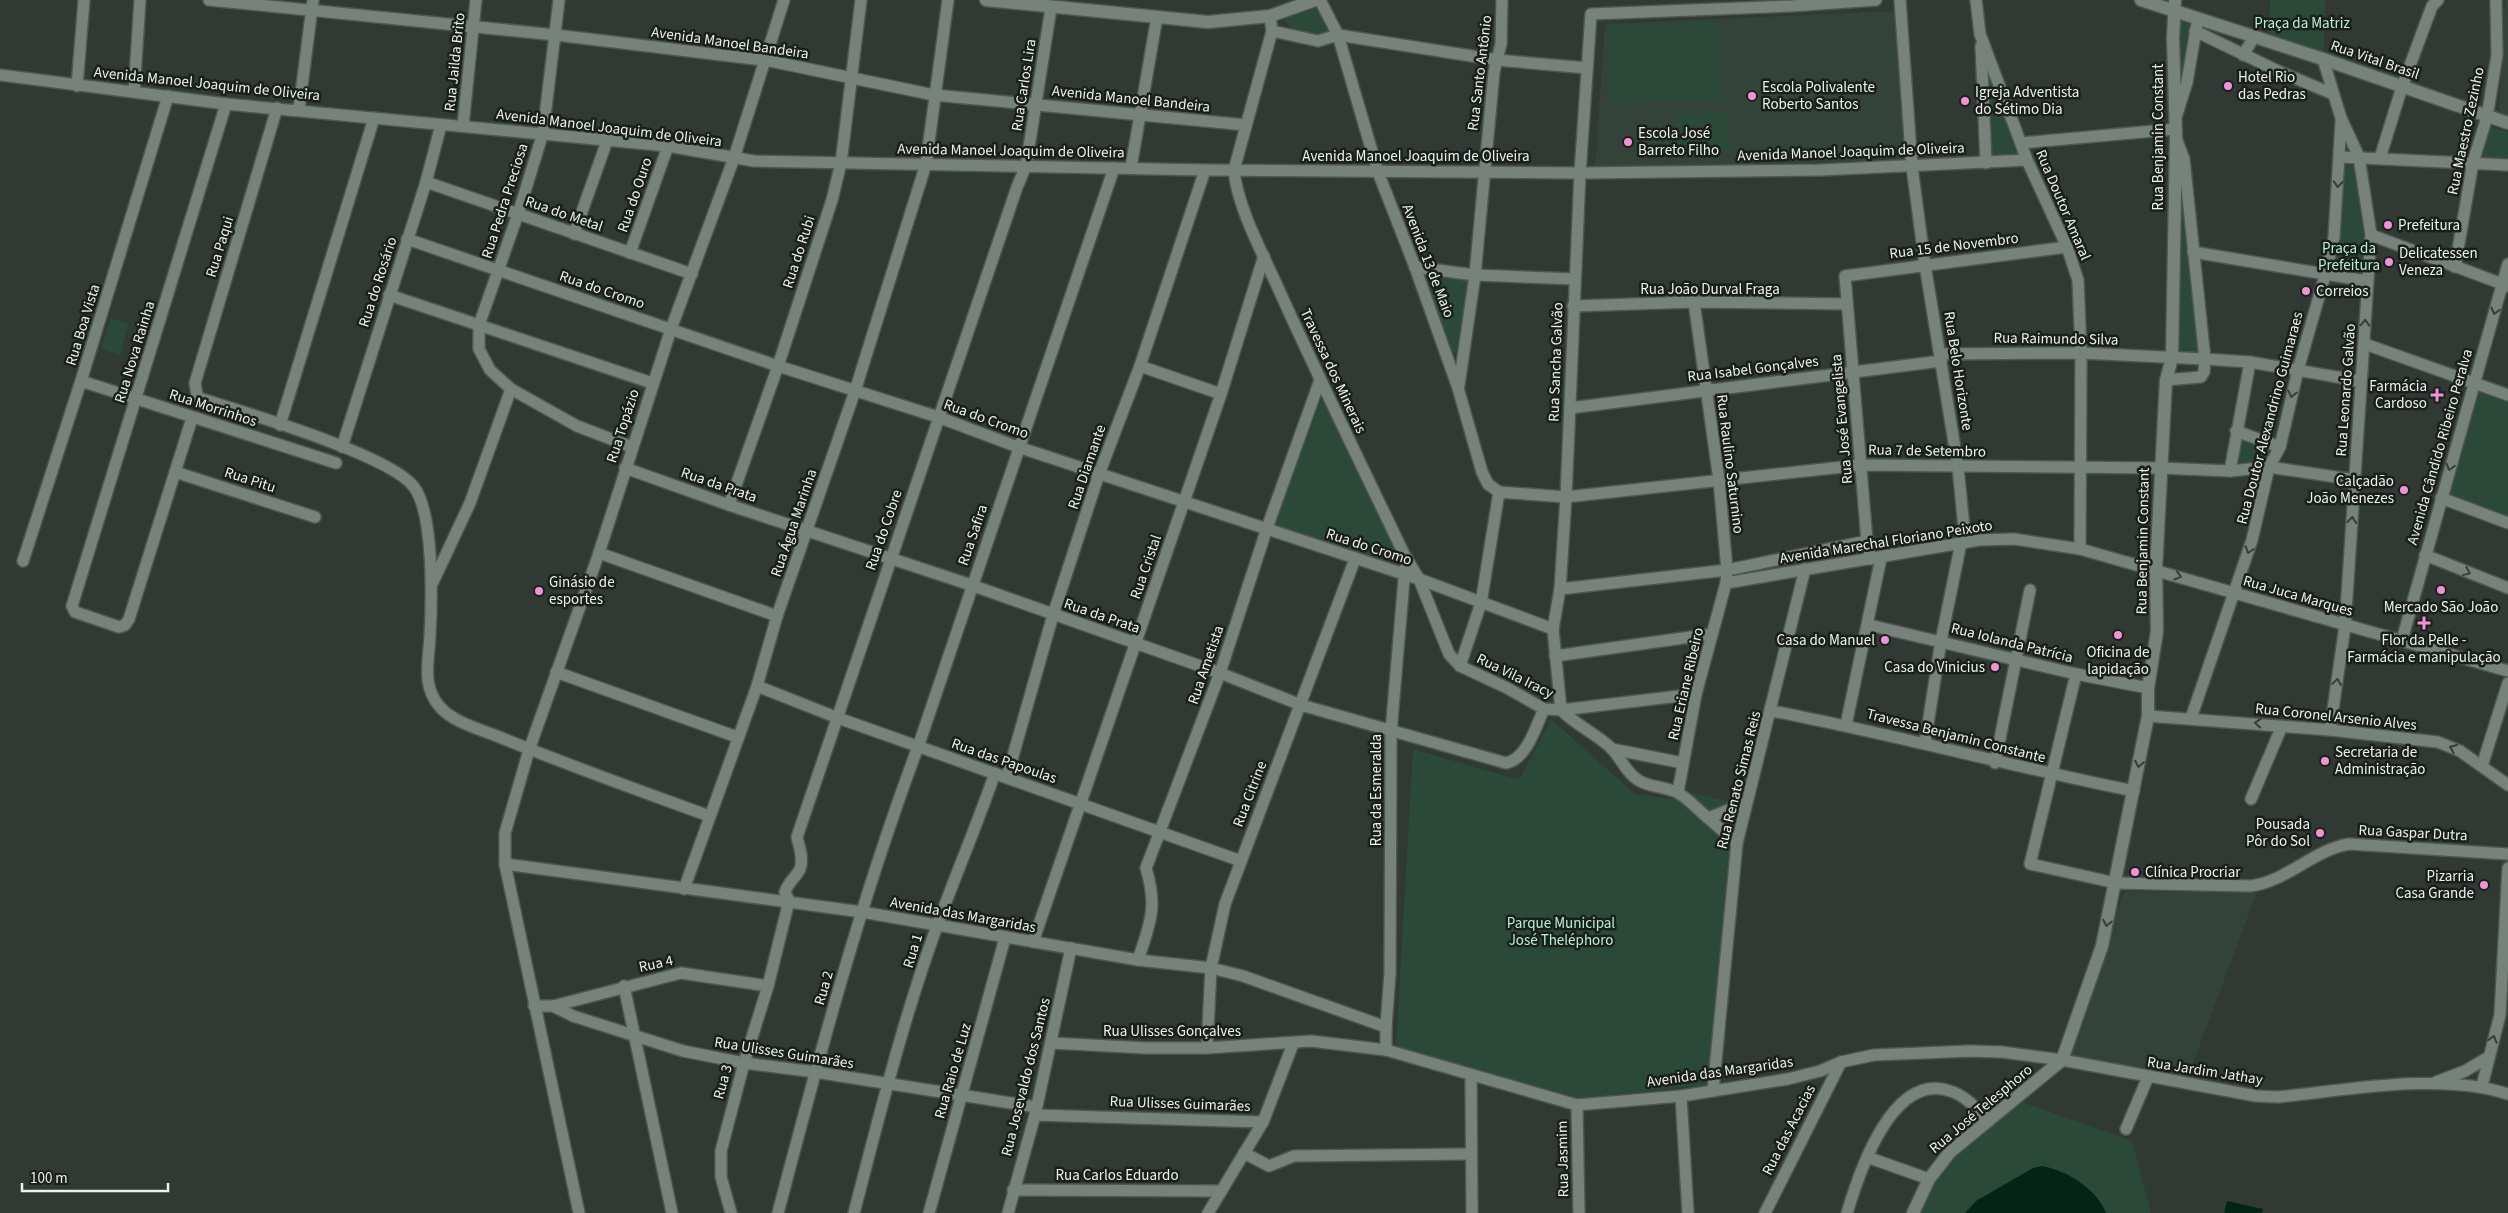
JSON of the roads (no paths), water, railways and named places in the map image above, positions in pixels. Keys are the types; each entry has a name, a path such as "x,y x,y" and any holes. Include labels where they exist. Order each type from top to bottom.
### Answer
{"street":[{"path":"77,86 84,0"},
{"path":"134,92 140,0"},
{"name":"Avenida Manoel Bandeira","path":"209,0 312,5 474,28 556,35 766,61 934,95 1036,103 1140,117 1246,125"},
{"name":"Rua Jailda Brito","path":"463,126 476,0"},
{"name":"Rua Pedra Preciosa","path":"511,389 490,370 479,350 479,325 518,214 543,133 559,0"},
{"name":"Rua Topázio","path":"579,1213 505,864 505,834 529,750 599,553 652,383 734,158 784,0"},
{"name":"Rua do Rubi","path":"729,505 778,366 817,247 841,163 861,0"},
{"name":"Rua Água Marinha","path":"684,889 709,816 758,686 777,616 855,391 926,164 948,0"},
{"path":"986,0 1051,8 1208,22 1270,16 1315,0"},
{"name":"Avenida 13 de Maio","path":"1320,0 1338,35 1378,172 1415,267 1458,388 1482,472 1488,484 1499,492"},
{"name":"Rua Santo Antônio","path":"1458,388 1475,275 1484,172 1497,60 1501,44 1502,0"},
{"path":"1705,5 1876,0"},
{"name":"Rua Belo Horizonte","path":"1900,0 1912,167 1925,264 1958,467 1964,528 1941,641 1925,744"},
{"name":"Rua Doutor Amaral","path":"1976,0 1980,34 2021,144 2067,247 2078,280 2081,353 2080,549"},
{"name":"Rua Vital Brasil","path":"2141,0 2174,5 2198,18 2508,123"},
{"path":"2380,158 2402,87 2432,6 2438,0"},
{"name":"Rua Maestro Zezinho","path":"2455,267 2473,162 2486,117 2497,55 2496,0"},
{"path":"299,110 312,5"},
{"name":"Rua Sancha Galvão","path":"1561,710 1553,629 1560,589 1566,498 1574,278 1591,14 1705,5"},
{"name":"Rua Benjamin Constant","path":"2062,1060 2102,946 2148,716 2148,688 2157,631 2156,569 2166,380 2172,358 2176,128 2174,5"},
{"name":"Rua Carlos Lira","path":"1026,166 1051,8"},
{"path":"1234,170 1272,31 1270,16"},
{"path":"1131,167 1156,18"},
{"path":"2166,380 2201,377 2204,372 2205,359 2184,159 2176,128 2198,18"},
{"path":"1272,31 1318,41 1338,35 1497,60 1587,68"},
{"path":"2196,31 2243,55 2333,94"},
{"path":"1980,34 1986,163"},
{"path":"2243,55 2254,37"},
{"name":"Rua Leonardo Galvão","path":"2323,59 2341,118 2358,157 2371,235 2365,344 2360,381 2356,480 2344,626 2330,730"},
{"name":"Avenida Manoel Joaquim de Oliveira","path":"0,75 226,104 668,146 754,161 1131,167 1205,170 1580,173 1912,167 2028,160"},
{"name":"Rua Boa Vista","path":"23,561 168,96"},
{"name":"Rua Nova Rainha","path":"175,472 129,619 125,625 119,627 75,612 72,606 226,104"},
{"name":"Rua Paqui","path":"277,108 195,383 196,395 199,398 280,425"},
{"path":"374,118 280,425 342,447 388,467 403,476 414,487 424,506 432,583 426,674 432,693 440,708 457,719 529,750 709,816"},
{"name":"Rua Doutor Alexandrino Guimaraes","path":"2191,718 2252,540 2269,467 2280,447 2298,370 2326,272 2334,236 2341,118"},
{"name":"Rua do Rosário","path":"342,447 426,182 441,125"},
{"path":"2021,144 2176,128"},
{"path":"574,234 607,141"},
{"name":"Rua do Ouro","path":"630,253 668,146"},
{"path":"2340,157 2508,165"},
{"name":"Rua do Cobre","path":"789,901 785,892 789,882 800,869 802,858 797,837 938,417 1017,187 1026,166"},
{"name":"Rua Safira","path":"862,912 892,815 918,747 971,584 1114,168"},
{"name":"Rua Diamante","path":"1007,778 1053,615 1099,474 1140,366 1205,170"},
{"name":"Travessa dos Minerais","path":"1234,170 1236,186 1264,256 1320,380 1404,554 1419,579 1433,619 1449,654 1460,666"},
{"name":"Rua do Metal","path":"426,182 692,274"},
{"path":"2371,235 2505,285"},
{"name":"Rua do Cromo","path":"407,239 778,366 938,417 1018,447 1419,579 1553,629"},
{"name":"Rua 15 de Novembro","path":"1846,276 1925,264 2067,247"},
{"path":"2193,252 2326,272 2367,281"},
{"name":"Rua Cristal","path":"1033,942 1082,804 1221,394 1264,256"},
{"name":"Avenida Cândido Ribeiro Peralva","path":"2402,640 2473,382 2505,285 2508,264"},
{"path":"1415,267 1475,275 1574,278"},
{"name":"Rua José Evangelista","path":"1846,276 1867,542 1876,559 1869,625 1846,725"},
{"path":"389,295 652,383"},
{"name":"Rua João Durval Fraga","path":"1573,306 1694,302 1847,304"},
{"name":"Rua Raulino Saturnino","path":"1694,302 1719,480 1727,570 1726,583"},
{"path":"2365,344 2508,394"},
{"name":"Rua Raimundo Silva","path":"1940,357 2081,353 2205,359 2250,362 2360,381"},
{"name":"Rua Isabel Gonçalves","path":"1570,408 1854,371 1940,357"},
{"path":"2230,471 2250,362"},
{"path":"1140,366 1221,394"},
{"name":"Rua Morrinhos","path":"81,380 192,418 336,463"},
{"name":"Rua Ametista","path":"1138,960 1153,914 1153,890 1146,868 1161,834 1220,673 1267,528 1320,380"},
{"path":"432,583 470,503 511,389 577,426 632,447"},
{"path":"175,472 192,418"},
{"path":"2236,431 2280,447"},
{"name":"Rua 7 de Setembro","path":"1499,492 1566,498 1861,465 2161,468 2230,471 2269,467 2356,480"},
{"name":"Rua da Prata","path":"625,468 729,505 971,584 1053,615 1220,673 1301,705 1506,763 1513,762 1521,755 1544,709"},
{"name":"Rua Pitu","path":"175,472 316,517"},
{"path":"1460,666 1481,603 1499,492"},
{"path":"2441,498 2508,523"},
{"name":"Avenida Marechal Floriano Peixoto","path":"1726,583 1876,559 1962,542 2014,539 2080,549"},
{"path":"1560,589 1727,570 1867,542"},
{"name":"Rua Juca Marques","path":"2080,549 2156,569 2344,626 2402,640 2508,671"},
{"path":"599,553 777,616"},
{"name":"Rua da Esmeralda","path":"1386,1027 1390,973 1391,732 1406,575 1404,554"},
{"path":"2425,556 2508,588"},
{"name":"Rua Citrine","path":"1207,1048 1210,968 1226,904 1355,559"},
{"name":"Rua Renato Simas Reis","path":"1713,1091 1737,843 1746,803 1772,711 1805,569"},
{"name":"Rua Eriane Ribeiro","path":"1678,792 1696,694 1726,583"},
{"path":"1995,762 2030,590"},
{"name":"Rua Iolanda Patrícia","path":"1869,625 2076,674 2148,688"},
{"path":"1555,656 1712,634"},
{"name":"Rua Vila Iracy","path":"1460,666 1507,688 1544,709 1561,710 1573,722 1593,733 1612,748 1629,773 1638,780 1650,786 1678,792"},
{"path":"556,672 738,737"},
{"path":"2052,775 2076,674"},
{"path":"2482,766 2508,682"},
{"name":"Rua das Papoulas","path":"758,686 918,747 1241,861"},
{"path":"1561,710 1696,694"},
{"name":"Travessa Benjamin Constante","path":"1772,711 1846,725 1995,762 2134,791"},
{"name":"Rua Coronel Arsenio Alves","path":"2148,716 2330,730 2438,742 2460,751 2508,785"},
{"path":"2251,799 2282,726"},
{"path":"1612,748 1683,763"},
{"name":"Rua 1","path":"854,1213 888,1084 937,926 970,845 994,773"},
{"name":"Rua Gaspar Dutra","path":"2052,775 2030,864 2116,883 2260,885 2332,849 2349,844 2508,854"},
{"path":"1678,792 1737,843"},
{"path":"1708,818 1746,803"},
{"name":"Avenida das Margaridas","path":"505,864 684,889 789,901 1138,960 1210,968 1243,976 1386,1027"},
{"path":"2482,1086 2487,1058 2504,1016 2508,868"},
{"name":"Rua 3","path":"731,1213 721,1177 721,1151 744,1063 768,986 789,901"},
{"name":"Rua 2","path":"778,1213 815,1072 862,912"},
{"name":"Rua Raio de Luz","path":"929,1213 1005,938"},
{"name":"Rua Josevaldo dos Santos","path":"1008,1213 1052,1043 1071,948"},
{"name":"Rua 4","path":"553,1006 624,986 681,974 768,986"},
{"path":"624,986 672,1213"},
{"name":"Rua Ulisses Guimarães","path":"534,1006 553,1006 573,1016 635,1034 683,1051 744,1063 962,1095 1035,1111 1264,1122"},
{"path":"1386,1027 1386,1050"},
{"name":"Avenida das Margaridas","path":"1293,1044 1311,1041 1386,1050 1577,1105 1681,1096 1788,1079 1820,1071 1841,1062 1874,1055 1970,1051 2002,1052 2062,1060"},
{"name":"Rua Ulisses Gonçalves","path":"1052,1043 1145,1048 1207,1048 1293,1044"},
{"path":"1208,1213 1264,1122 1293,1044"},
{"name":"Rua Jardim Jathay","path":"2434,1083 2465,1071 2487,1058"},
{"name":"Rua Jardim Jathay","path":"2062,1060 2256,1096 2278,1097 2434,1083 2482,1086 2508,1094"},
{"name":"Rua José Telesphoro","path":"1913,1213 1929,1179 1950,1152 2062,1060"},
{"name":"Rua das Acacias","path":"1765,1213 1841,1062"},
{"path":"1471,1075 1470,1154 1472,1213"},
{"path":"2126,1129 2148,1077"},
{"path":"1847,1213 1867,1156 1895,1110 1917,1092 1951,1091 1989,1121"},
{"path":"1681,1096 1688,1213"},
{"name":"Rua Jasmim","path":"1577,1105 1579,1213"},
{"path":"1244,1153 1269,1166 1294,1156 1470,1154"},
{"path":"1867,1156 1929,1179"},
{"name":"Rua Carlos Eduardo","path":"1013,1190 1221,1191"}],"place":[{"name":"Hotel Rio das Pedras","path":"2228,86"},
{"name":"Escola Polivalente Roberto Santos","path":"1752,96"},
{"name":"Igreja Adventista do Sétimo Dia","path":"1965,101"},
{"name":"Escola José Barreto Filho","path":"1628,142"},
{"name":"Prefeitura","path":"2388,225"},
{"name":"Delicatessen Veneza","path":"2389,262"},
{"name":"Correios","path":"2306,291"},
{"name":"Farmácia Cardoso","path":"2437,395"},
{"name":"Calçadão João Menezes","path":"2404,490"},
{"name":"Mercado São João","path":"2441,590"},
{"name":"Ginásio de esportes","path":"539,591"},
{"name":"Flor da Pelle - Farmácia e manipulação","path":"2424,623"},
{"name":"Oficina de lapidação","path":"2118,635"},
{"name":"Casa do Manuel","path":"1885,640"},
{"name":"Casa do Vinicius","path":"1995,667"},
{"name":"Secretaria de Administração","path":"2325,761"},
{"name":"Pousada Pôr do Sol","path":"2320,833"},
{"name":"Clínica Procriar","path":"2135,872"},
{"name":"Pizarria Casa Grande","path":"2484,885"}],"park label":[{"name":"Praça da Matriz","path":"2302,23"},
{"name":"Praça da Prefeitura","path":"2349,256"},
{"name":"Parque Municipal José Theléphoro","path":"1561,932"}]}
